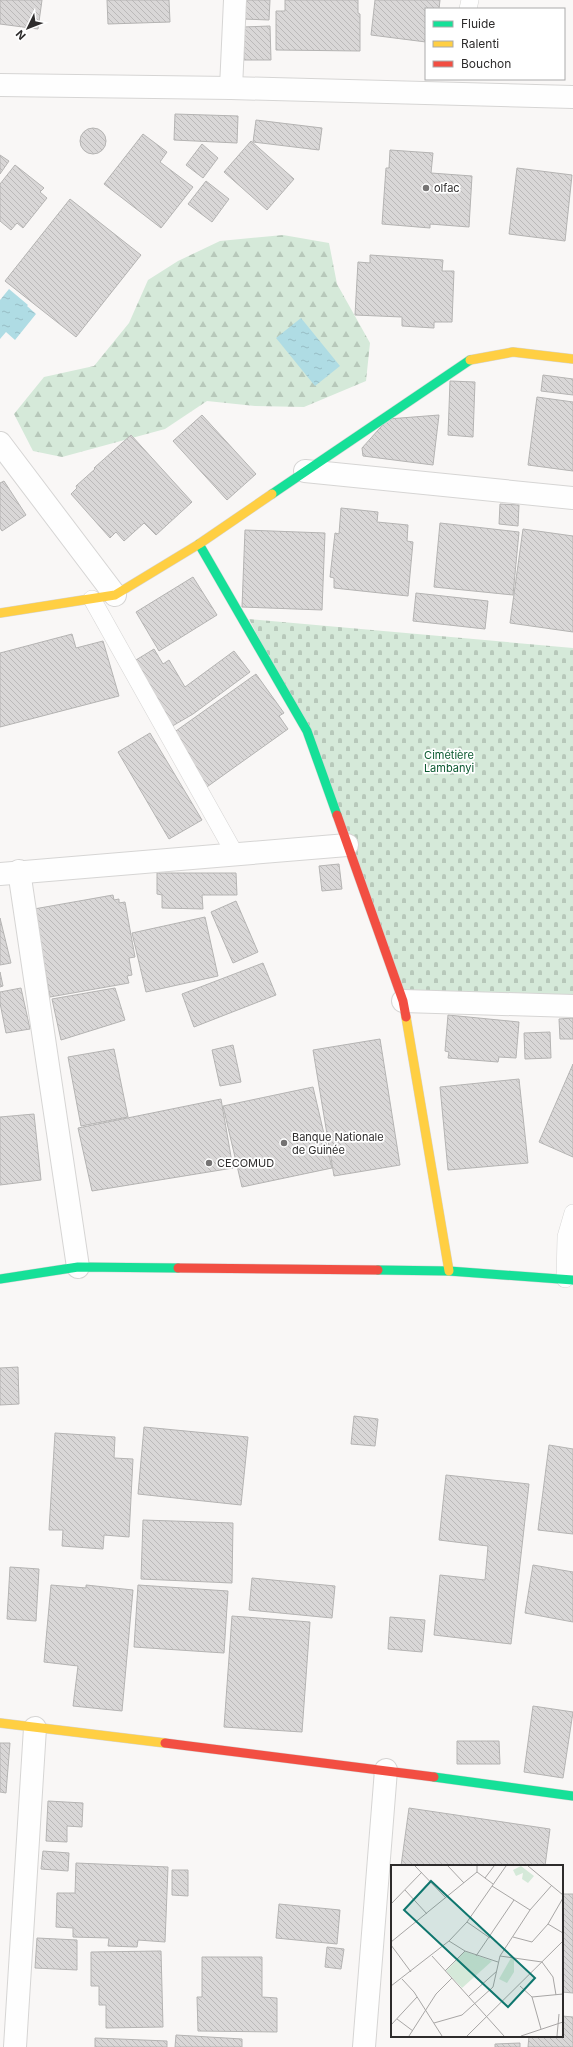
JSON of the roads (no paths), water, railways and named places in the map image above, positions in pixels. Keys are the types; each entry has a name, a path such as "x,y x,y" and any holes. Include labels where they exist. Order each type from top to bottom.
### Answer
{"street":[{"path":"231,88 235,0"},
{"path":"0,85 231,88 451,86 573,97"},
{"path":"0,613 115,596 200,544 467,361 513,352 573,359"},
{"path":"0,443 115,596"},
{"path":"305,471 573,498"},
{"path":"200,544 307,731 403,1001 450,1271"},
{"path":"78,1267 10,872 348,845"},
{"path":"403,1001 573,1006"},
{"path":"0,1279 78,1267 450,1271 569,1279"},
{"path":"0,1723 386,1770 573,1796"},
{"path":"15,2047 35,1728"},
{"path":"364,2047 386,1770"}],"lane":[{"path":"92,599 235,854"},
{"path":"569,1279 566,1237 573,1213"}],"water":[{"path":"9,289 36,314 15,340 6,332 0,339 0,300"},
{"path":"301,318 340,366 315,386 276,338"}],"place":[{"name":"olfac","path":"426,188"},
{"name":"Banque Nationale de Guinée","path":"284,1143"},
{"name":"CECOMUD","path":"209,1163"}],"park label":[{"name":"Cimétière Lambanyi","path":"449,761"}]}
